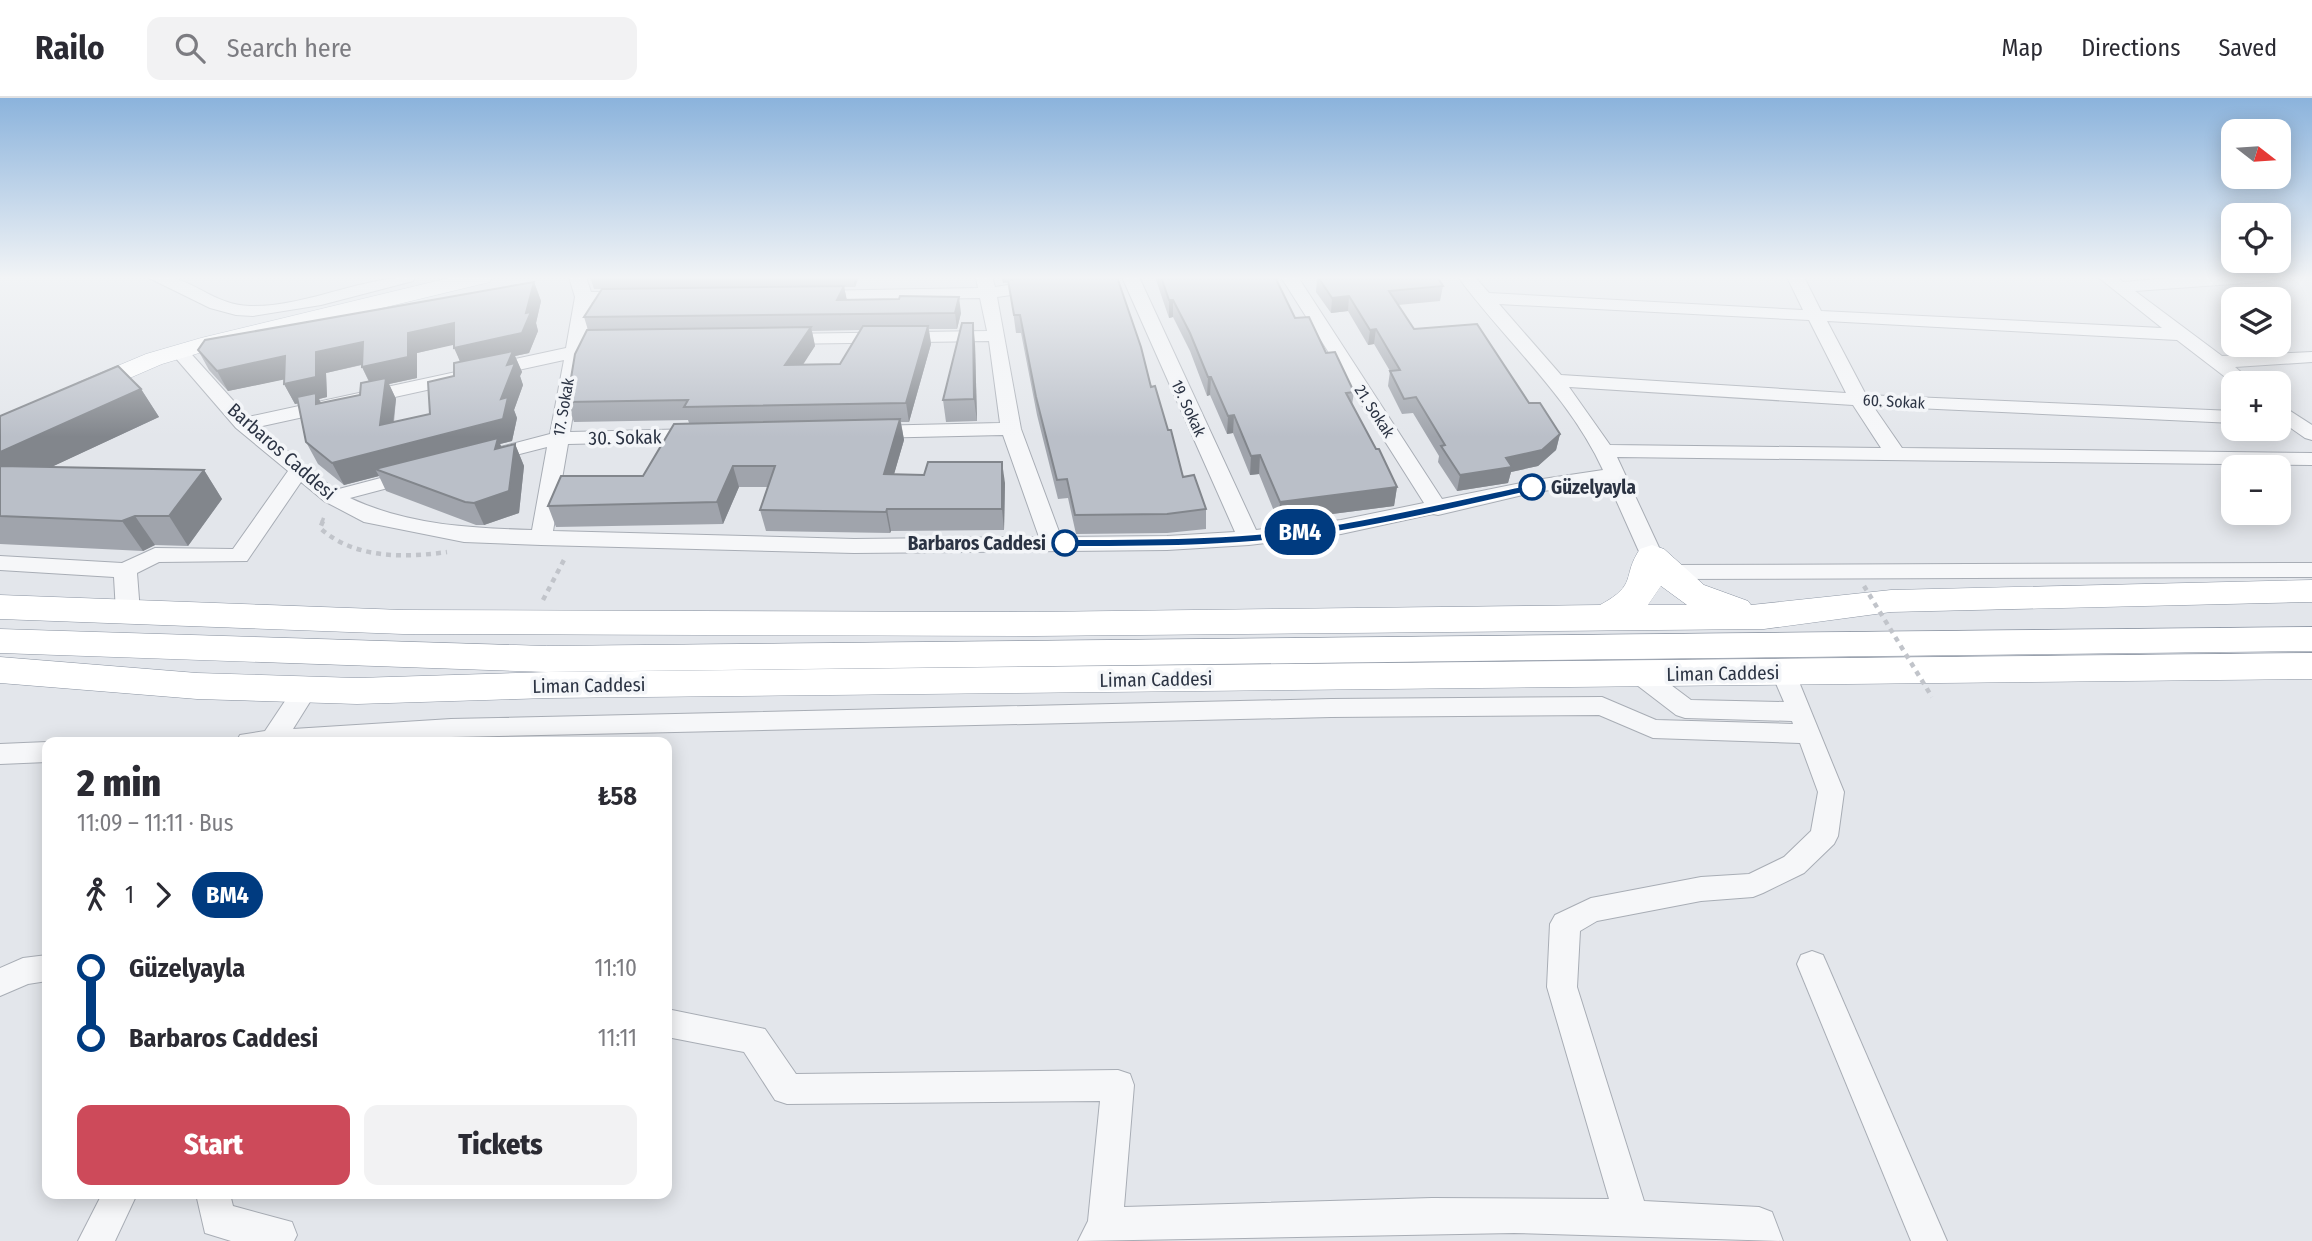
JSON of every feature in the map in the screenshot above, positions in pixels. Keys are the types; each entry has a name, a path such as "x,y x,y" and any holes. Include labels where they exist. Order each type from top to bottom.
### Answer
{"highway":[{"path":"1606,617 1625,607 1642,593 1661,564 1679,584 1698,597 1764,617 1891,601 2312,590"},
{"path":"0,607 403,622 1034,624 2312,612"},
{"name":"Liman Caddesi","path":"0,640 545,659 2310,661"},
{"name":"Liman Caddesi","path":"0,670 197,686 357,691 549,685 1783,672 2310,661"},
{"path":"0,687 68,691 197,686"}],"main road":[{"path":"64,397 154,359 264,330"}],"street":[{"name":"17. Sokak","path":"541,538 557,438 581,345 582,330"},
{"path":"996,330 1011,429 1052,543"},
{"name":"19. Sokak","path":"1154,330 1249,538"},
{"name":"21. Sokak","path":"1323,330 1438,509"},
{"path":"1513,330 1555,380 1604,451 1661,564 2312,570"},
{"path":"1824,330 1859,400 1896,455"},
{"path":"2088,330 2183,335"},
{"path":"2177,330 2230,371"},
{"path":"760,340 997,336"},
{"path":"243,424 581,345"},
{"name":"Barbaros Caddesi","path":"179,351 243,424 331,497 372,517 464,536 854,546 1167,543 1249,538 1341,527 1438,509 1536,486 1614,475"},
{"path":"2218,362 2312,357"},
{"name":"60. Sokak","path":"1555,380 1859,400 2221,416"},
{"path":"2291,421 2312,434"},
{"path":"846,432 1011,429"},
{"name":"30. Sokak","path":"464,462 557,438 722,435"},
{"path":"1604,451 2312,459"},
{"path":"331,497 437,469"},
{"path":"0,563 125,570 155,555 239,556 299,470"},
{"path":"125,570 128,612"},
{"path":"1632,1219 1562,987 1564,924 1591,910 1701,889 1752,885 1794,865 1824,836 1831,792 1783,672"},
{"path":"1638,673 1685,709 1805,723"},
{"path":"269,737 306,689"},
{"path":"331,737 451,728 1331,708 1602,706 1653,729 1805,723"},
{"path":"0,754 42,752"},
{"path":"1812,964 1928,1241"},
{"path":"0,983 23,971 42,969"},
{"path":"672,1024 754,1039 787,1089 933,1090 1118,1085 1101,1233 1389,1214 1632,1219 1759,1225 1765,1241"},
{"path":"96,1241 117,1199"},
{"path":"214,1199 218,1220 279,1235"}],"path":[{"path":"331,497 320,528 333,541 355,549 436,554 461,548 485,536"},
{"path":"531,622 575,539"},
{"path":"1864,586 1932,697"}],"building":[{"path":"260,330 420,330 408,333 408,357 362,367 363,342 316,352 316,377 284,384 285,356 217,371 198,350 205,340"},
{"path":"454,330 523,330 522,333 454,348"},
{"path":"587,330 809,330 785,365 840,364 860,330 927,330 906,403 684,407 688,400 567,402 575,354"},
{"path":"960,330 973,330 974,399 943,400"},
{"path":"1023,330 1135,330 1151,387 1155,386 1168,430 1171,430 1183,477 1194,475 1206,509 1167,514 1075,515 1067,479 1057,480"},
{"path":"1189,330 1315,330 1326,353 1335,352 1354,392 1346,393 1376,449 1379,449 1397,487 1280,502 1260,455 1251,456 1234,415 1228,416"},
{"path":"1377,330 1481,330 1529,403 1540,403 1560,434 1542,450 1506,458 1512,467 1460,475 1441,446 1445,445 1416,397 1404,399 1390,371 1400,370"},
{"path":"513,351 507,365 515,363 501,399 508,397 503,419 332,463 306,442 297,397 316,393 316,404 360,395 361,383 386,378 380,425 430,414 428,382 454,376 454,363"},
{"path":"118,366 141,389 0,452 0,416"},
{"path":"900,419 884,474 924,475 928,462 1002,462 1002,509 887,509 886,512 760,510 775,466 733,466 717,502 548,506 561,476 643,476 674,424"},
{"path":"498,438 495,449 515,444 509,491 474,503 375,469"},
{"path":"0,466 204,470 169,516 135,516 122,521 0,516"}],"bus line":[{"name":"BM4","path":"1065,543 1167,543 1249,538 1341,527 1438,509 1532,487"}],"place":[{"name":"Güzelyayla","path":"1532,487"},
{"name":"Barbaros Caddesi","path":"1065,543"}]}
